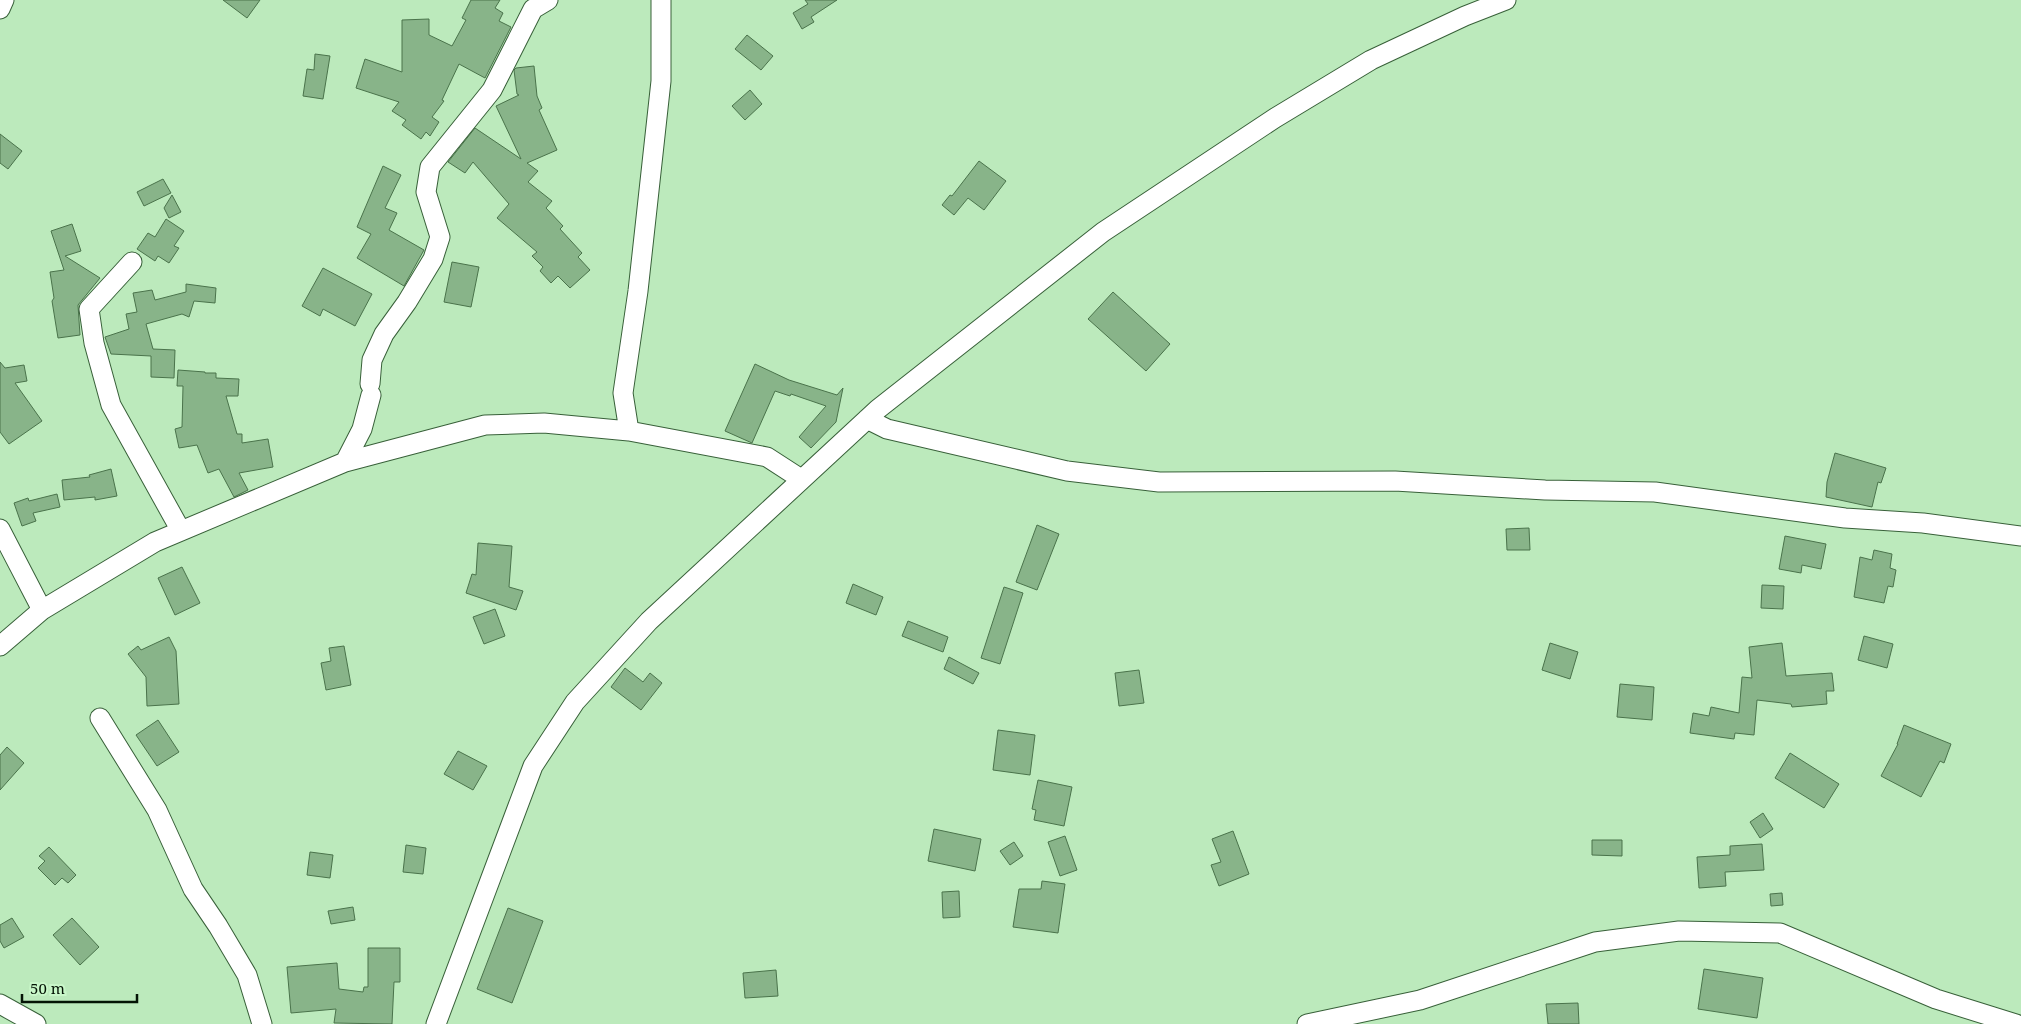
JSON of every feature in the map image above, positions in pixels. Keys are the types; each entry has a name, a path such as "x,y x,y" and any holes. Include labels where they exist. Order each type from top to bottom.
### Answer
{"street":[{"path":"0,10 4,0"},
{"path":"345,462 362,429 371,390 372,360 384,334 407,302 433,259 440,237 426,192 430,167 492,90 534,9 548,0"},
{"path":"629,431 623,393 638,291 661,81 661,0"},
{"path":"436,1024 533,766 575,702 649,621 867,419 1102,232 1266,124 1371,60 1465,16 1506,0"},
{"path":"132,262 90,309 94,343 111,405 181,531"},
{"path":"867,419 887,429 1067,471 1159,482 1396,481 1544,490 1656,492 1845,518 1923,523 2021,536"},
{"path":"0,646 42,610 155,542 345,462 485,425 544,424 629,431 767,457 801,479"},
{"path":"0,529 42,610"},
{"path":"100,718 157,810 192,888 218,926 247,976 262,1024"},
{"path":"1307,1024 1420,1000 1594,942 1679,931 1780,933 1936,999 2016,1024"},
{"path":"0,1004 36,1024"}],"building":[{"path":"223,0 260,0 247,18"},
{"path":"471,0 500,0 495,8 503,13 499,21 511,27 485,78 459,64 442,100 444,101 432,117 439,122 430,136 426,132 421,139 402,125 406,120 392,111 399,102 356,88 365,59 402,72 402,20 429,19 429,35 452,46 466,20 462,18"},
{"path":"805,0 837,0 811,17 814,22 802,29 793,13 808,4"},
{"path":"747,35 773,56 761,70 735,49"},
{"path":"315,54 330,56 323,99 303,96 307,69 314,70"},
{"path":"534,66 537,96 542,108 539,110 557,150 527,163 538,171 528,182 552,201 546,208 563,226 560,229 582,253 578,257 590,270 570,288 558,276 551,283 540,271 543,267 532,256 537,252 497,218 509,204 473,162 465,173 448,162 475,128 521,159 496,106 519,95 517,94 514,70 516,68"},
{"path":"750,90 762,104 745,120 732,106"},
{"path":"0,134 22,151 8,169 0,163"},
{"path":"979,161 1006,181 984,210 968,198 954,215 942,205 950,195 952,196"},
{"path":"383,166 401,175 385,208 397,213 389,230 424,250 404,286 357,258 371,234 357,227"},
{"path":"163,179 171,193 144,206 137,192"},
{"path":"172,195 181,212 169,218 164,208"},
{"path":"166,219 184,231 174,246 179,248 169,263 158,256 155,261 137,249 148,233 155,237"},
{"path":"72,224 81,251 65,256 100,278 78,305 80,335 58,338 52,301 54,298 50,272 64,270 51,231"},
{"path":"452,262 479,267 471,307 444,302"},
{"path":"323,268 372,294 355,326 323,309 320,316 302,306"},
{"path":"186,284 216,288 215,303 194,301 189,317 182,314 146,324 153,349 175,350 174,378 151,377 151,356 111,354 105,337 129,329 126,314 137,312 133,293 152,290 155,300 186,292"},
{"path":"1113,292 1170,344 1146,371 1088,319"},
{"path":"0,362 5,368 24,365 27,381 15,383 42,421 9,444 0,432"},
{"path":"755,364 789,380 837,395 843,388 836,422 811,448 799,437 826,406 791,394 790,396 775,391 752,443 725,431"},
{"path":"178,370 216,373 216,378 239,379 238,396 226,396 237,434 242,434 242,443 268,439 273,467 239,473 248,490 234,497 219,469 208,473 197,445 179,448 175,429 182,427 183,386 177,386"},
{"path":"1835,453 1886,468 1881,483 1878,482 1872,507 1826,497 1827,482"},
{"path":"111,469 117,496 95,500 95,497 64,500 62,480 90,477 89,475"},
{"path":"57,494 60,507 33,513 36,521 22,526 14,503 28,498 29,501"},
{"path":"1037,525 1059,534 1037,590 1016,582"},
{"path":"1529,528 1530,550 1507,550 1506,529"},
{"path":"1785,536 1826,544 1821,569 1802,565 1801,573 1779,569"},
{"path":"478,543 512,546 509,587 523,591 516,610 466,593 472,574 476,575"},
{"path":"1874,550 1892,554 1890,568 1896,570 1893,587 1888,586 1884,603 1854,597 1860,557 1872,560"},
{"path":"182,567 200,603 175,615 158,578"},
{"path":"853,584 883,597 876,615 846,603"},
{"path":"1762,585 1784,586 1783,609 1761,608"},
{"path":"1004,587 1023,593 1000,664 981,658"},
{"path":"495,609 505,636 484,644 473,617"},
{"path":"908,621 948,637 943,652 902,636"},
{"path":"1864,636 1893,644 1887,668 1858,660"},
{"path":"169,637 176,651 179,704 147,706 146,677 128,654 138,646 141,650"},
{"path":"1550,643 1578,652 1570,679 1542,670"},
{"path":"1782,643 1786,676 1832,673 1834,691 1826,691 1827,704 1792,707 1791,704 1757,700 1754,735 1735,733 1734,739 1690,733 1693,713 1709,716 1711,707 1739,713 1742,677 1752,678 1749,647"},
{"path":"344,646 351,685 326,690 321,663 331,661 329,648"},
{"path":"949,657 979,673 973,684 944,669"},
{"path":"625,668 643,682 650,673 662,683 641,710 611,687"},
{"path":"1139,670 1144,703 1119,706 1115,673"},
{"path":"1620,684 1654,687 1652,720 1617,717"},
{"path":"158,720 179,752 157,766 136,735"},
{"path":"1904,725 1951,744 1944,763 1940,761 1921,797 1881,776 1898,744"},
{"path":"998,730 1035,735 1030,775 993,770"},
{"path":"7,747 24,763 0,790 0,755"},
{"path":"458,751 487,766 473,790 444,774"},
{"path":"1790,753 1839,784 1824,808 1775,778"},
{"path":"1038,780 1072,787 1064,826 1034,820 1036,810 1032,809"},
{"path":"1763,813 1773,829 1760,838 1750,822"},
{"path":"934,829 981,839 975,871 928,861"},
{"path":"1233,831 1249,874 1219,886 1211,865 1221,862 1212,839"},
{"path":"1065,836 1077,870 1060,876 1048,842"},
{"path":"1592,840 1622,840 1622,856 1592,855"},
{"path":"1014,842 1023,856 1010,865 1000,851"},
{"path":"1762,844 1764,870 1725,872 1726,886 1699,888 1697,857 1730,855 1730,846"},
{"path":"406,845 426,848 423,874 403,872"},
{"path":"49,847 76,875 68,883 62,878 55,885 38,868 45,861 39,856"},
{"path":"310,852 333,855 330,878 307,875"},
{"path":"1042,881 1065,884 1058,933 1013,927 1019,889 1041,889"},
{"path":"959,891 960,917 943,918 942,892"},
{"path":"1782,893 1783,905 1771,906 1770,894"},
{"path":"353,907 355,920 331,924 328,911"},
{"path":"508,908 543,921 512,1003 477,989"},
{"path":"12,918 24,937 4,948 0,941 0,925"},
{"path":"72,918 99,947 80,965 53,935"},
{"path":"368,948 400,948 400,982 394,982 392,1024 334,1023 336,1009 291,1013 287,967 337,963 339,989 363,992 364,987 368,987"},
{"path":"1704,969 1763,978 1757,1018 1698,1009"},
{"path":"776,970 778,996 745,998 743,973"},
{"path":"1578,1003 1579,1024 1548,1024 1546,1004"}]}
